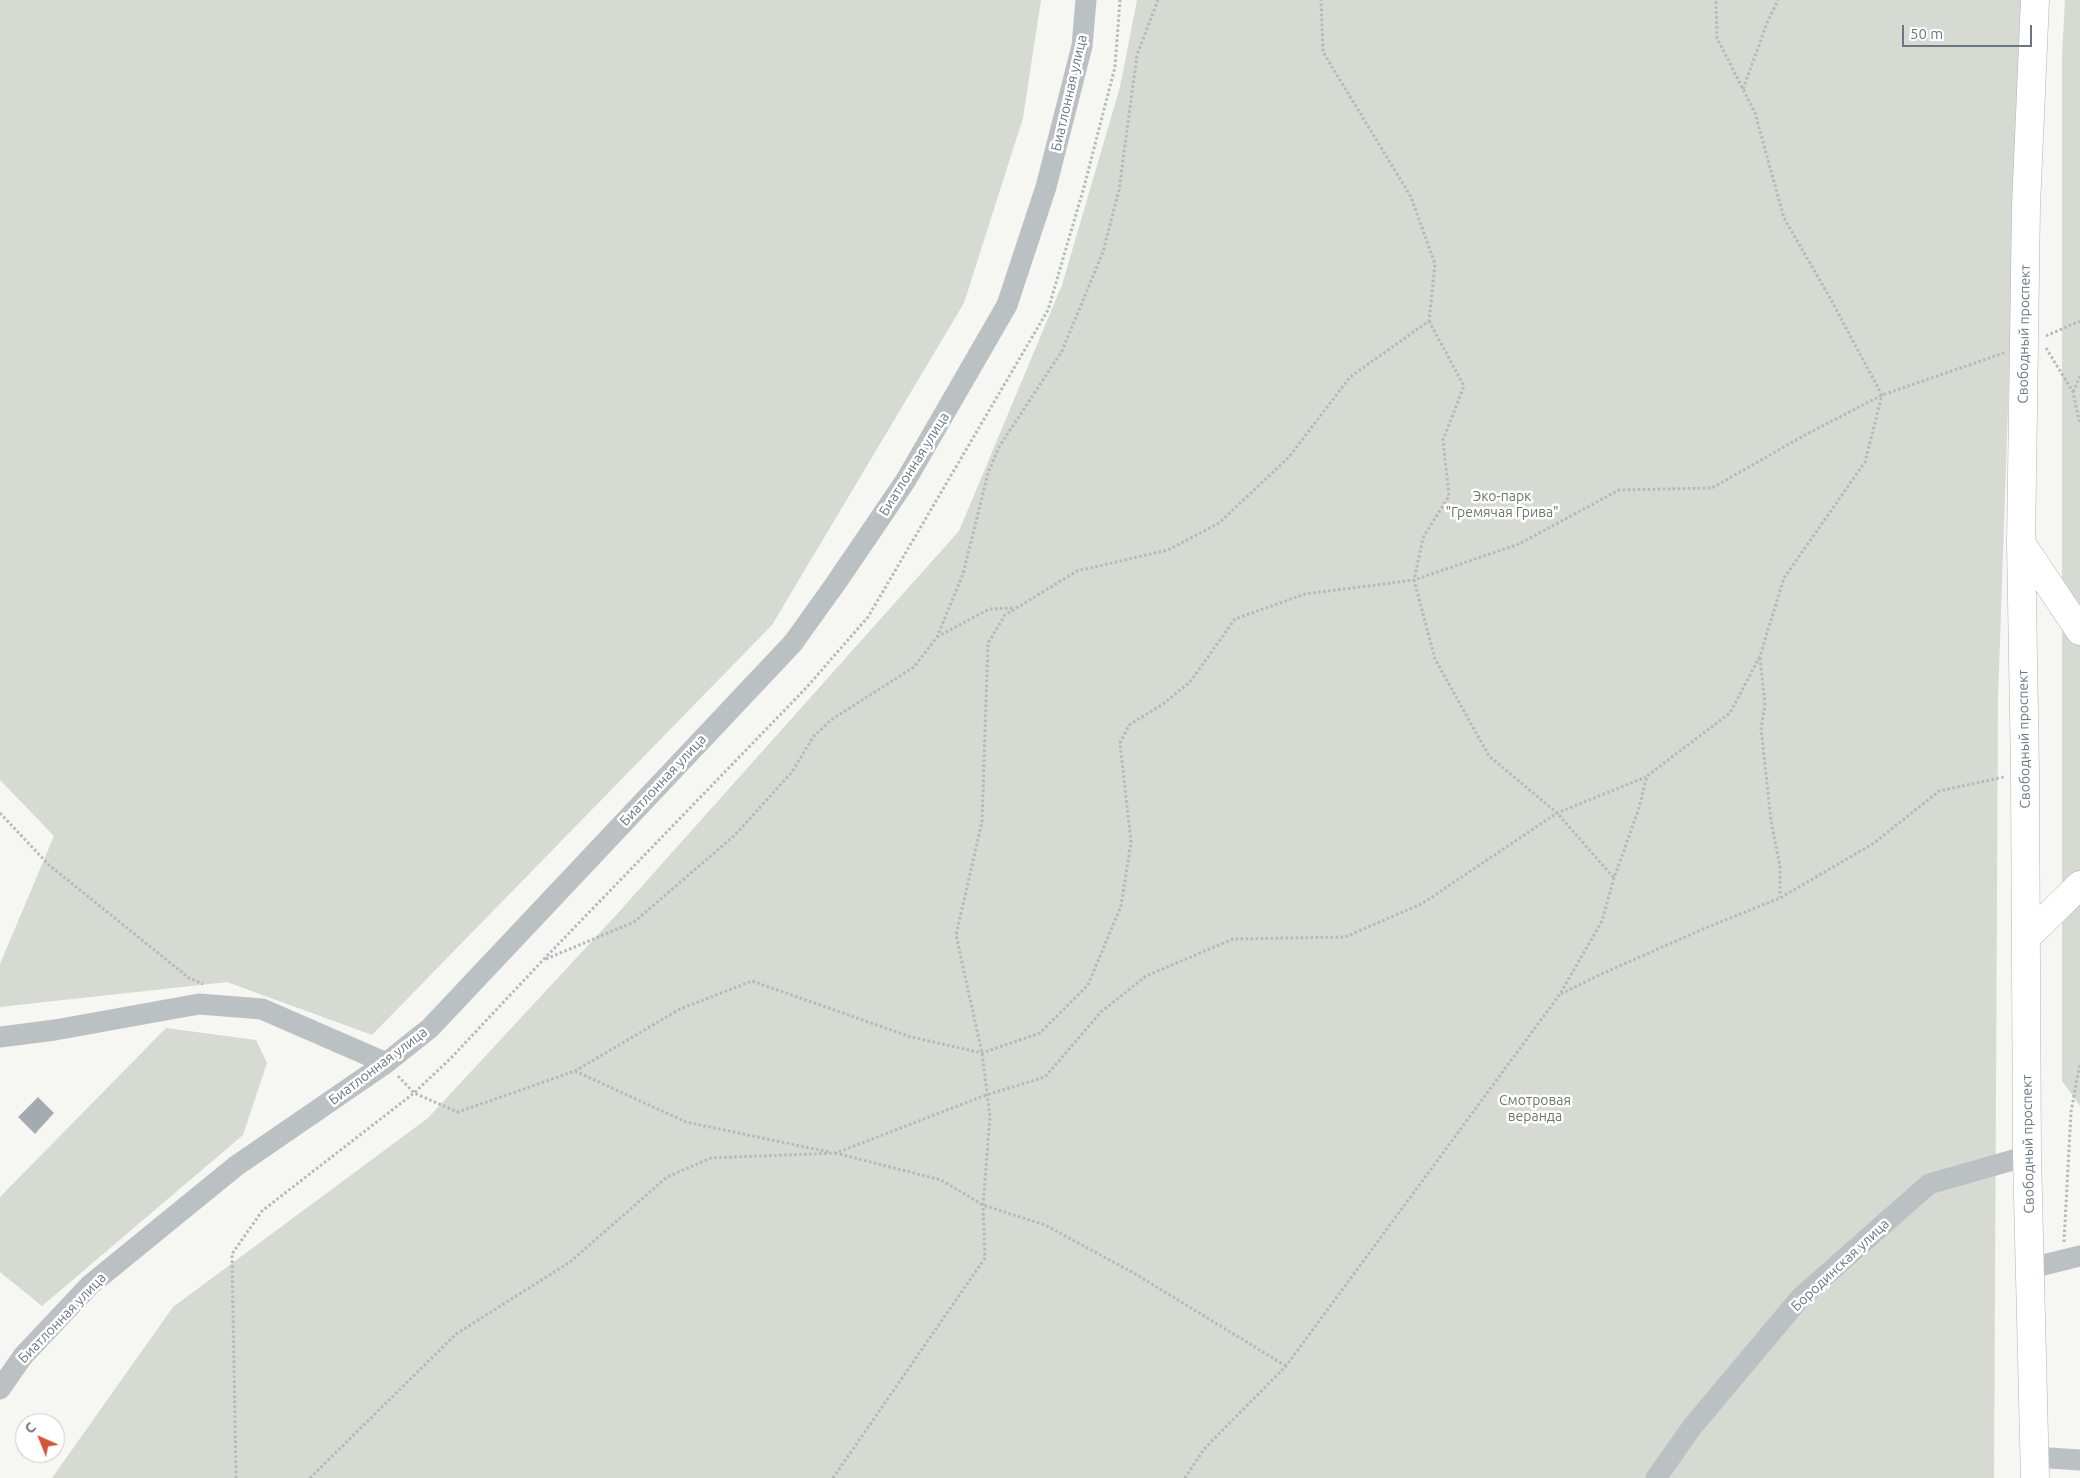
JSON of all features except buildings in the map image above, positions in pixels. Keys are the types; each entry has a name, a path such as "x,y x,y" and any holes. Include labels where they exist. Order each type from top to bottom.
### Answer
{"main road":[{"name":"Свободный проспект","path":"2034,1467 2027,1156 2025,772 2021,542 2032,342 2026,206 2035,0"},
{"path":"2021,542 2080,631"},
{"path":"2026,938 2080,885"}],"street":[{"name":"Биатлонная улица","path":"0,1389 22,1356 90,1285 236,1166 386,1063 430,1028 793,643 906,480 1008,305 1046,187 1082,46 1086,0"},
{"path":"0,1037 55,1030 199,1004 262,1009 386,1063"},
{"name":"Бородинская улица","path":"1656,1478 1692,1427 1801,1297 1929,1184 2027,1156"},
{"path":"2031,1268 2072,1258"},
{"path":"2034,1467 2080,1460"}],"path":[{"path":"543,960 634,922 735,835 792,772 813,737 831,720 914,666 937,637 963,574 988,473 999,447 1062,351 1103,252 1119,190 1138,55 1158,0"},
{"path":"1321,0 1323,52 1411,197 1436,264 1429,321 1464,386 1442,440 1449,496 1423,538 1414,580 1435,660 1489,756 1557,813 1614,878"},
{"path":"310,1478 456,1334 570,1262 666,1177 711,1158 836,1153 986,1095 1045,1077 1100,1012 1146,976 1233,939 1345,938 1423,903 1557,813 1647,776 1730,713 1760,656 1784,578 1864,462 1882,395 1829,296 1784,218 1755,113 1717,38 1716,0"},
{"path":"1743,89 1767,23 1778,0"},
{"path":"833,1478 985,1258 983,1205 990,1116 982,1053 956,935 982,822 988,643 1005,615 1077,571 1168,550 1220,523 1290,457 1350,377 1429,321"},
{"path":"386,1063 414,1093 458,1112 575,1072 680,1009 752,981 911,1037 982,1053 1040,1032 1088,986 1121,906 1132,842 1120,743 1129,725 1163,704 1190,682 1235,619 1305,594 1414,580 1519,544 1619,490 1712,488 1805,435 1882,395 2032,342 2080,321"},
{"path":"2032,342 2073,392 2080,425"},
{"path":"2073,392 2080,376"},
{"path":"937,637 989,609 1016,608"},
{"path":"1760,656 1765,705 1761,728 1771,821 1780,866 1780,898"},
{"path":"1560,994 1677,941 1780,898 1874,843 1938,791 2025,772"},
{"path":"1185,1478 1204,1449 1286,1366 1560,994 1602,921 1614,878 1638,811 1647,776"},
{"path":"0,813 49,865 189,978 207,986"},
{"path":"2072,1258 2071,1112 2080,1063"},
{"path":"575,1072 686,1122 836,1153 941,1180 983,1205 1053,1230 1132,1272 1286,1366"}],"green space":[{"path":"0,0 1041,0 1023,118 964,303 772,625 372,1035 227,982 0,1007 0,964 54,836 0,780"},
{"name":"Эко-парк \"Гремячая Грива\"","path":"1137,0 2022,0 1998,699 1994,1478 52,1478 63,1463 65,1463 65,1460 173,1307 428,1118 618,913 959,531 1062,285 1120,87"},
{"path":"2065,0 2080,0 2080,1106 2062,1081 2062,55"},
{"path":"166,1028 256,1040 267,1063 243,1135 42,1306 0,1272 0,1197"}],"park label":[{"name":"Смотровая веранда","path":"1535,1108"}]}
